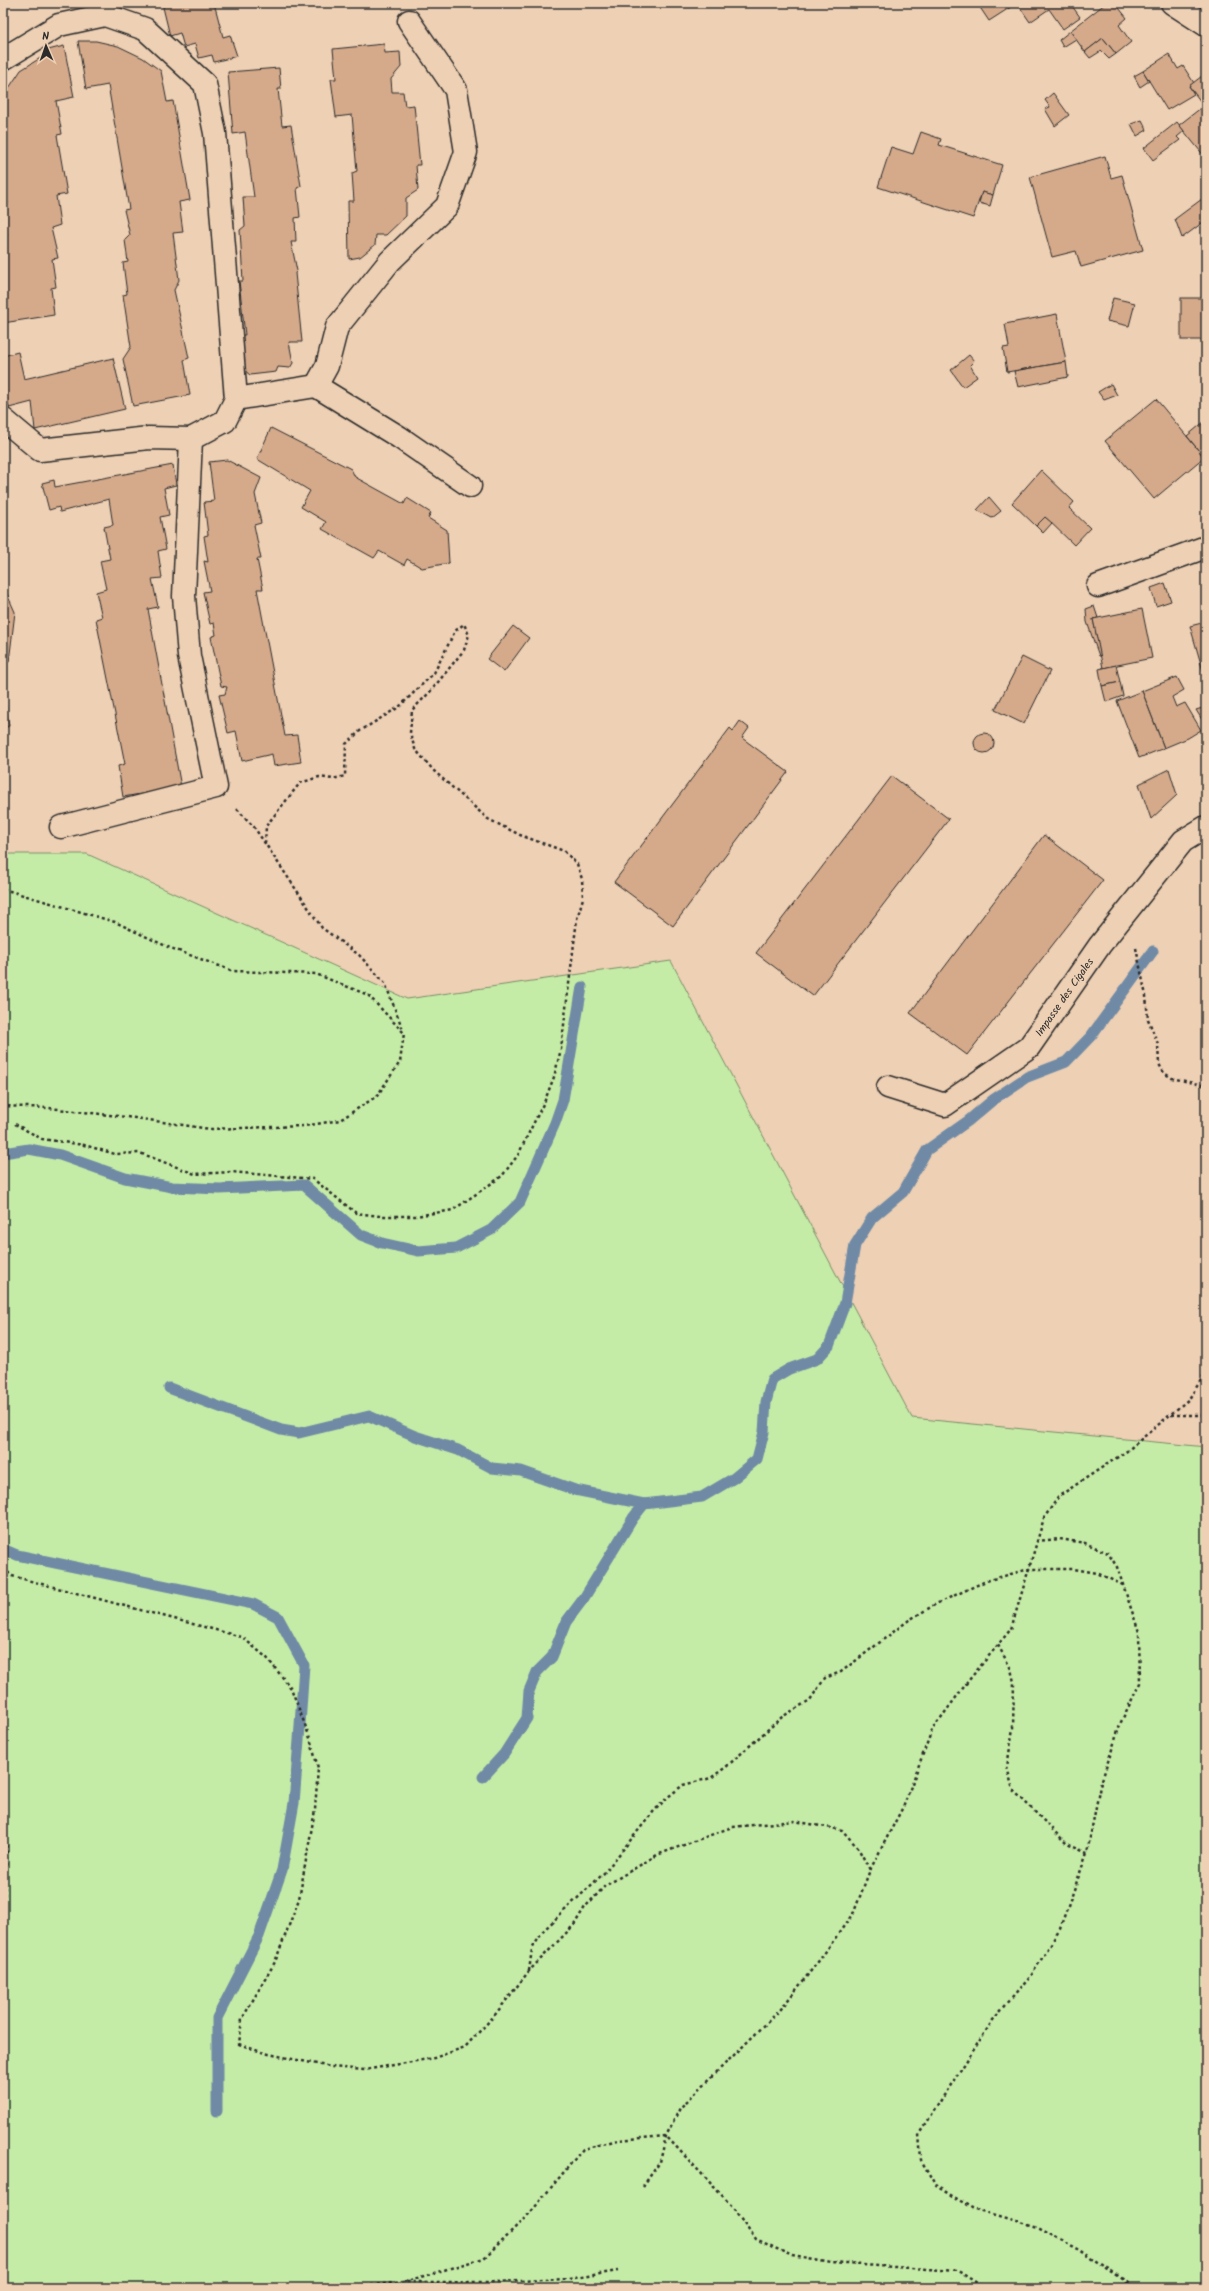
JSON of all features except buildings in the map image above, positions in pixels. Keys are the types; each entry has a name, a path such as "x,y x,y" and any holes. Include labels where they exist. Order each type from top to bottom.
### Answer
{"street":[{"path":"1172,3 1206,25"},
{"path":"3,59 59,25 105,15 145,29 205,84 215,133 236,399 225,421 191,439 149,438 40,450 3,419"},
{"path":"316,386 327,366 337,327 390,261 447,206 466,152 456,90 410,21"},
{"path":"236,399 316,386 399,437 470,486"},
{"path":"61,827 216,788 189,656 184,596 191,439"},
{"path":"1098,586 1206,547"},
{"name":"Impasse des Cigales","path":"888,1087 945,1105 1029,1047 1100,945 1183,841 1206,828"}],"path":[{"path":"15,1124 42,1140 84,1145 115,1154 140,1153 195,1174 232,1172 312,1179 356,1213 380,1216 416,1216 453,1210 502,1176 518,1155 554,1077 561,1049 577,919 583,898 582,879 577,864 564,851 520,835 488,819 434,771 415,749 410,733 412,710 430,692 464,650 469,635 464,624 455,631 434,673 398,707 360,731 346,744 345,776 333,779 319,777 300,783 266,826 265,844"},
{"path":"3,1106 49,1108 128,1117 210,1129 304,1126 340,1120 377,1096 400,1062 404,1033 385,984 359,955 322,928 254,827 216,788"},
{"path":"3,889 115,922 168,947 233,971 316,974 368,995 404,1033"},
{"path":"1128,910 1146,996 1148,1019 1158,1044 1159,1064 1164,1073 1172,1078 1206,1086"},
{"path":"643,2186 660,2162 666,2136 680,2108 782,2009 854,1912 870,1870 904,1805 932,1730 969,1680 1011,1630 1044,1518 1059,1496 1127,1451 1189,1399 1206,1372"},
{"path":"1170,1415 1206,1415"},
{"path":"1036,1541 1059,1539 1085,1542 1108,1553 1117,1567 1139,1632 1140,1683 1122,1722 1100,1786 1087,1853 1060,1929 1031,1976 993,2020 919,2134 921,2160 936,2186 972,2208 1038,2227 1080,2249 1124,2280 1130,2288"},
{"path":"3,1568 12,1576 242,1637 268,1658 291,1688 310,1738 318,1768 315,1810 299,1899 274,1962 242,2020 239,2044 264,2053 331,2067 365,2070 434,2058 466,2047 494,2016 529,1971 574,1925 585,1906 605,1886 658,1855 732,1827 794,1821 842,1830 858,1848 870,1870"},
{"path":"529,1971 532,1949 544,1930 604,1873 668,1796 683,1785 711,1778 726,1767 782,1718 810,1700 825,1678 841,1672 909,1620 936,1604 986,1581 1029,1569 1082,1570 1098,1573 1124,1586"},
{"path":"998,1645 1011,1669 1014,1682 1012,1728 1007,1768 1013,1790 1067,1844 1087,1853"},
{"path":"3,1828 7,1848 3,1917"},
{"path":"404,2282 484,2258 530,2213 583,2149 618,2140 666,2136"},
{"path":"666,2136 731,2205 756,2239 792,2256 831,2263 958,2271 985,2288"},
{"path":"341,2288 404,2282 494,2282 569,2279 618,2271"}],"green space":[{"path":"3,854 87,854 407,999 671,961 912,1418 1206,1447 1206,2288 3,2288"}],"waterway":[{"path":"483,1777 504,1754 527,1718 529,1691 537,1672 552,1657 566,1622 584,1598 633,1518 644,1504 702,1497 734,1478 757,1459 764,1432 766,1402 772,1379 789,1369 817,1359 829,1346 845,1303 855,1245 872,1218 903,1192 927,1150 968,1121 994,1099 1027,1077 1066,1062 1091,1036 1153,951"},
{"path":"3,1153 29,1149 60,1155 125,1178 172,1187 220,1189 304,1185 361,1235 382,1243 418,1251 456,1248 491,1230 520,1202 555,1123 563,1100 582,987"},
{"path":"169,1388 281,1430 299,1433 369,1416 415,1436 458,1450 492,1468 521,1471 575,1490 644,1504"},
{"path":"3,1549 17,1555 253,1604 278,1617 304,1665 294,1803 282,1870 259,1936 217,2018 217,2111"}]}
